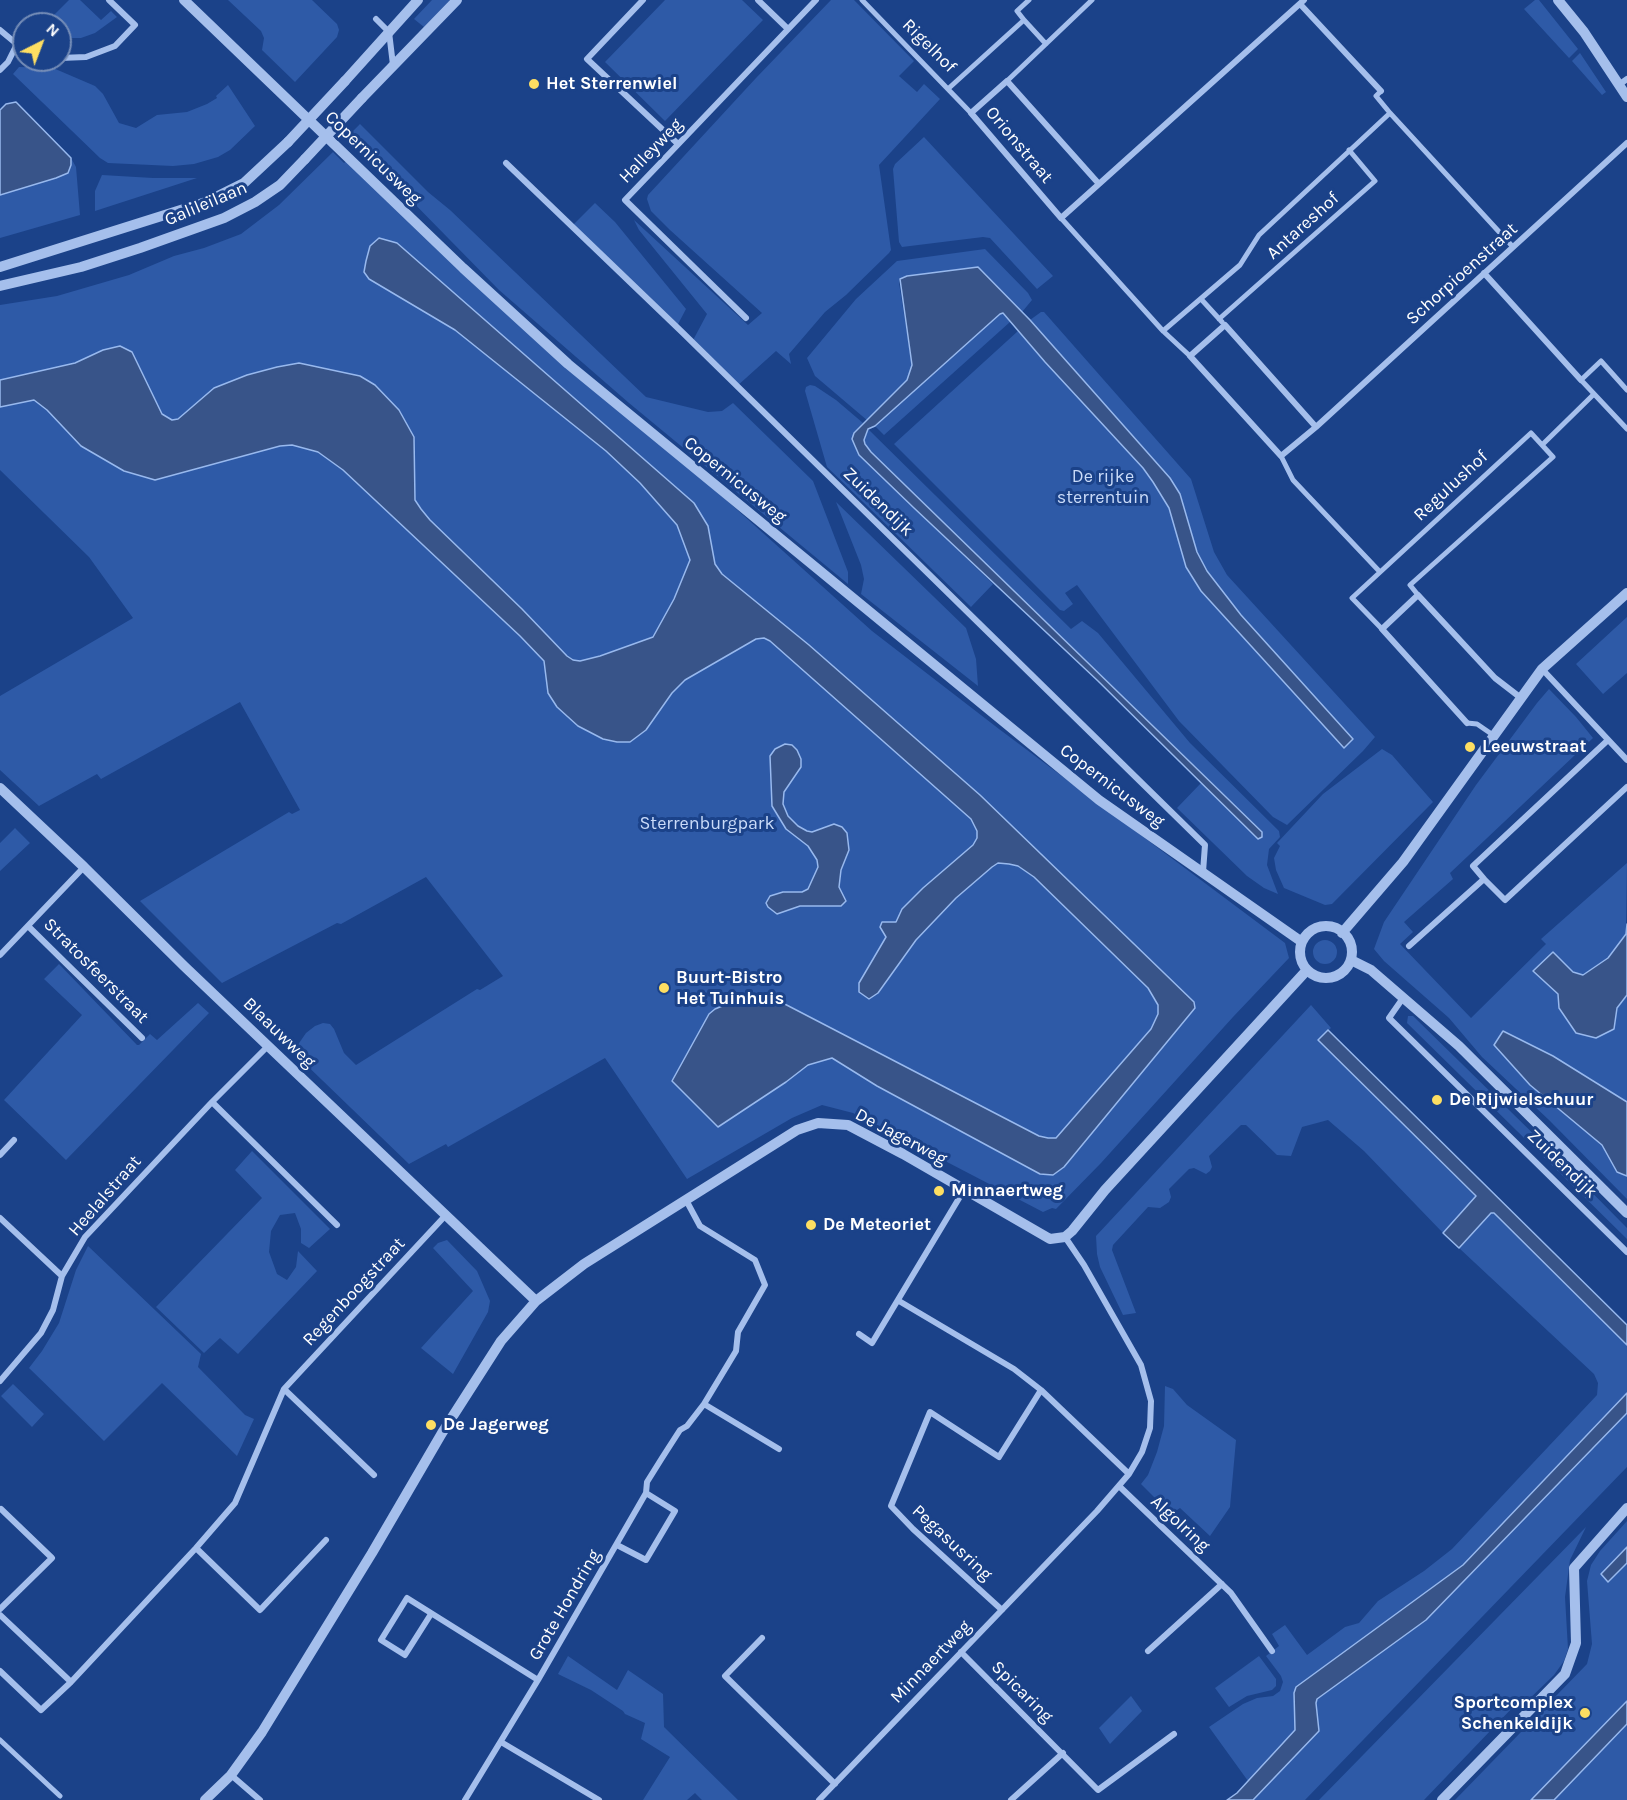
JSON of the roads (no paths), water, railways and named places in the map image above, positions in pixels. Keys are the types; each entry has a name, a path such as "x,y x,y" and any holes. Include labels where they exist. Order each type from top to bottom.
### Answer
{"street":[{"path":"72,58 86,57 115,46 135,25 109,0"},
{"name":"Copernicusweg","path":"184,0 463,268 568,364 1099,800 1302,942"},
{"name":"Galileïlaan","path":"0,267 206,202 244,183 288,142 418,0"},
{"name":"Galileïlaan","path":"0,286 81,267 140,248 224,218 255,202 280,185 457,0"},
{"path":"643,0 587,59 678,144"},
{"path":"758,0 788,29"},
{"name":"Halleyweg","path":"746,318 625,200 816,0"},
{"name":"Rigelhof","path":"862,0 971,113"},
{"path":"1029,0 1017,11 1046,44"},
{"path":"1007,81 1092,0"},
{"path":"1558,0 1623,81 1627,97"},
{"path":"1380,572 1293,480 1281,456 1190,356 1163,331 1061,218 1300,1 1381,92 1376,96 1390,113 1514,247"},
{"path":"376,19 389,32 393,65"},
{"name":"Rigelhof","path":"949,88 1024,20"},
{"path":"0,30 12,42"},
{"path":"0,70 12,54"},
{"name":"Orionstraat","path":"1061,218 971,113 1007,81 1099,184"},
{"name":"Antareshof","path":"1163,331 1240,264 1259,235 1390,113"},
{"name":"Schorpioenstraat","path":"1281,456 1316,427 1627,143"},
{"name":"Antareshof","path":"1220,319 1375,181 1349,150"},
{"name":"Zuidendijk","path":"506,163 1205,845 1203,874"},
{"path":"1484,273 1627,429"},
{"path":"1201,299 1316,427"},
{"path":"1190,356 1225,325"},
{"path":"1581,380 1601,361 1627,390"},
{"path":"1521,698 1495,678 1410,585 1553,457 1542,445 1594,394"},
{"name":"Regulushof","path":"1382,629 1352,598 1531,433 1542,445"},
{"path":"1342,933 1403,862 1492,735 1542,669 1627,593"},
{"path":"1418,595 1382,629 1467,723 1477,724 1492,735"},
{"path":"1542,669 1627,760"},
{"path":"1608,740 1473,866 1505,900 1627,787"},
{"name":"Blaauwweg","path":"0,788 536,1301"},
{"name":"Stratosfeerstraat","path":"0,956 84,867"},
{"path":"1409,946 1484,879"},
{"name":"Stratosfeerstraat","path":"28,926 142,1038"},
{"path":"1328,927 1342,933 1350,942 1351,960 1341,974 1331,978 1318,978 1307,970 1300,956 1302,942 1308,933 1317,928 1328,927"},
{"name":"Zuidendijk","path":"1351,960 1371,970 1468,1054 1627,1213"},
{"path":"1065,1237 1105,1190 1307,970"},
{"name":"Zuidendijk","path":"1404,997 1389,1018 1627,1252"},
{"name":"Heelalstraat","path":"0,1381 41,1333 52,1310 62,1276 86,1236 268,1045"},
{"path":"212,1102 337,1224"},
{"name":"De Jagerweg","path":"205,1800 231,1774 262,1732 442,1433 501,1341 536,1301 584,1264 797,1130 818,1123 848,1125 1050,1239 1065,1237"},
{"path":"0,1155 14,1140"},
{"path":"859,1334 872,1343 964,1190"},
{"path":"646,1493 646,1482 680,1430 687,1426 705,1404 736,1351 738,1332 765,1285 755,1260 700,1226 686,1200"},
{"name":"Regenboogstraat","path":"0,1671 41,1710 71,1682 235,1503 284,1389 445,1216"},
{"path":"0,1218 62,1276"},
{"name":"Minnaertweg","path":"819,1800 1097,1511 1129,1474 1142,1452 1150,1428 1151,1401 1142,1365 1084,1265 1065,1237"},
{"path":"899,1301 1014,1369 1041,1390 1129,1474"},
{"path":"284,1389 374,1475"},
{"name":"Pegasusring","path":"1002,1610 891,1506 930,1412 999,1457 1041,1390"},
{"path":"705,1404 779,1449"},
{"name":"Algolring","path":"1119,1486 1231,1593 1272,1651"},
{"name":"Grote Hondring","path":"465,1800 538,1680 646,1493 675,1511 646,1560 617,1545"},
{"path":"1442,1800 1564,1674 1576,1642 1574,1568 1627,1508"},
{"path":"0,1609 52,1558 1,1509"},
{"path":"196,1548 260,1610 326,1540"},
{"path":"1148,1651 1222,1584"},
{"name":"Grote Hondring","path":"431,1614 405,1655 381,1640 407,1598 538,1680"},
{"path":"0,1616 71,1682"},
{"path":"762,1638 725,1676 835,1784"},
{"name":"Spicaring","path":"961,1652 1098,1790 1174,1734"},
{"path":"0,1740 60,1796"},
{"path":"501,1742 599,1800"},
{"path":"1011,1800 1063,1753"},
{"path":"231,1774 260,1800"}],"place":[{"name":"Het Sterrenwiel","path":"534,84"},
{"name":"Leeuwstraat","path":"1470,747"},
{"name":"Buurt-Bistro Het Tuinhuis","path":"664,988"},
{"name":"De Rijwielschuur","path":"1437,1100"},
{"name":"Minnaertweg","path":"939,1191"},
{"name":"De Meteoriet","path":"811,1225"},
{"name":"De Jagerweg","path":"431,1425"},
{"name":"Sportcomplex Schenkeldijk","path":"1585,1713"}],"park label":[{"name":"De rijke sterrentuin","path":"1103,487"},
{"name":"Sterrenburgpark","path":"707,824"}]}
